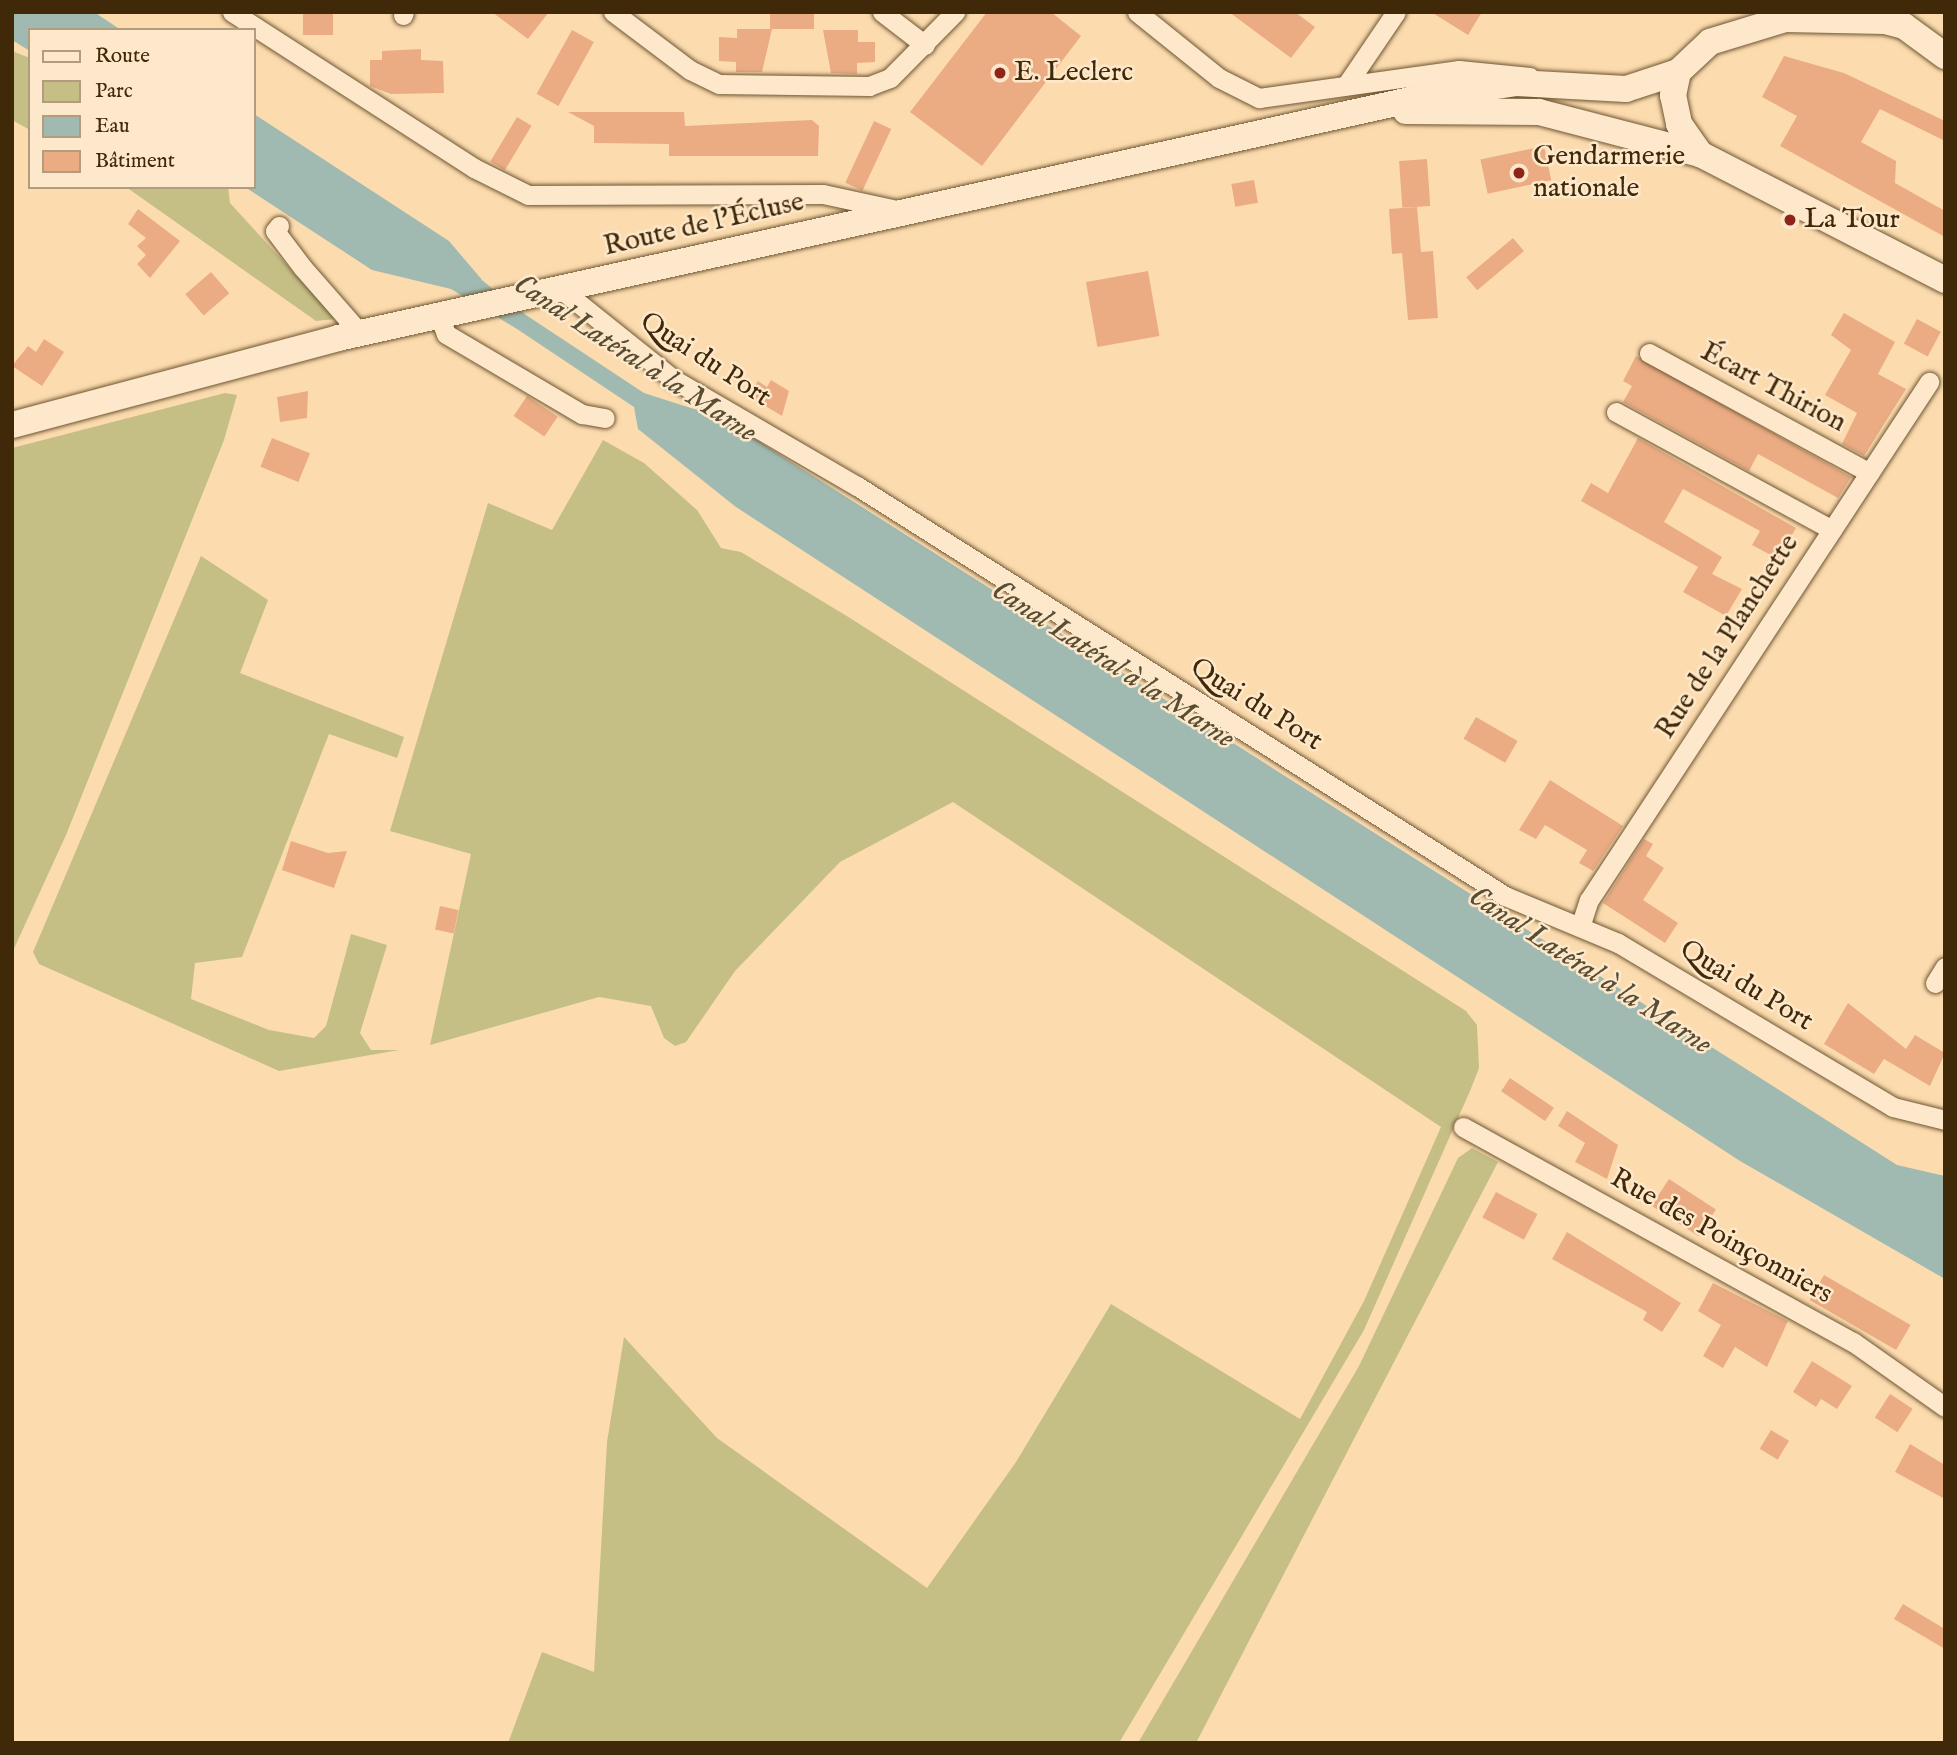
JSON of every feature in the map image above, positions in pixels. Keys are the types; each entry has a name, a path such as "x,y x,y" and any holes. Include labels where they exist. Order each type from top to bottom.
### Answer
{"main road":[{"path":"1700,154 1675,111 1678,72 1710,42 1761,18 1827,15 1898,19 1945,56"},
{"name":"Route de l'Écluse","path":"12,425 360,333 1362,110 1483,87 1551,83 1626,89 1678,72"},
{"path":"1613,127 1626,89"},
{"name":"Route de l'Écluse","path":"1362,110 1539,112 1613,127 1700,154 1945,280"}],"street":[{"path":"232,12 463,160 528,195 822,194 907,212"},
{"path":"613,12 690,70 719,84 869,86 890,78 955,12"},
{"path":"882,12 925,45"},
{"path":"1138,12 1219,78 1259,98 1347,84 1459,71 1514,72 1551,83"},
{"path":"1347,84 1396,12"},
{"path":"279,226 275,231 303,268 360,333"},
{"name":"Quai du Port","path":"562,290 673,379 857,486 1505,896 1618,943 1893,1107 1945,1120"},
{"path":"439,315 446,334 582,414 605,418"},
{"name":"Écart Thirion","path":"1649,353 1870,473"},
{"name":"Rue de la Planchette","path":"1580,927 1589,900 1929,382"},
{"path":"1616,412 1832,530"},
{"name":"Rue des Poinçonniers","path":"1462,1127 1853,1342 1945,1407"}],"green space":[{"path":"12,51 28,57 28,129 12,120"},
{"path":"129,189 228,189 230,203 336,319 316,321"},
{"path":"225,393 237,395 224,440 66,835 12,953 12,448"},
{"path":"603,440 644,463 697,510 721,548 741,552 850,618 1466,1011 1477,1025 1479,1068 1364,1330 1119,1743 508,1743 542,1652 594,1672 607,1442 624,1337 717,1438 927,1588 1016,1462 1111,1304 1300,1419 1364,1301 1441,1127 953,802 840,862 735,971 686,1042 675,1046 664,1038 651,1006 599,997 430,1045 471,854 390,831 488,503 552,530"},
{"path":"201,556 268,600 240,673 404,737 397,758 329,734 242,957 195,963 191,999 269,1030 314,1038 326,1026 351,934 387,945 360,1033 371,1050 399,1050 279,1071 39,964 33,952"},
{"path":"1472,1148 1498,1162 1196,1743 1138,1743 1359,1366 1458,1158"}],"water":[{"path":"12,12 94,12 118,28 28,28 28,50 12,40"},
{"name":"Canal Latéral à la Marne","path":"256,115 449,241 483,281 526,315 644,393 722,418 1897,1165 1945,1176 1945,1279 1740,1161 736,507 638,429 634,407 517,329 451,289 372,270 248,189 256,189"}],"building":[{"path":"303,12 333,12 333,35 303,35"},
{"path":"492,12 549,12 528,39"},
{"path":"770,12 814,12 814,29 772,29 762,72 736,72 736,62 719,61 719,37 737,38 737,29 770,29"},
{"path":"987,12 1051,12 1081,36 982,166 910,112"},
{"path":"1229,12 1295,12 1315,27 1291,58"},
{"path":"1431,12 1482,12 1468,35"},
{"path":"572,30 594,42 558,106 537,94"},
{"path":"823,30 858,30 858,42 875,42 875,62 857,63 857,74 831,73"},
{"path":"421,49 421,60 443,61 444,93 391,94 370,86 370,60 382,60 382,51"},
{"path":"1784,56 1844,73 1945,121 1945,141 1880,109 1861,142 1896,161 1895,183 1945,211 1945,237 1780,146 1797,116 1762,97"},
{"path":"568,112 684,112 685,126 812,120 819,126 818,156 669,156 669,144 594,143 594,126"},
{"path":"517,117 532,126 505,170 490,162"},
{"path":"874,121 891,129 862,191 845,183"},
{"name":"Gendarmerie nationale","path":"1544,146 1551,180 1488,194 1480,160"},
{"path":"1427,159 1430,206 1402,208 1399,161"},
{"path":"1254,180 1258,203 1235,207 1231,184"},
{"path":"1417,207 1421,252 1433,251 1438,318 1408,320 1402,253 1392,254 1389,209"},
{"path":"138,209 180,241 150,278 137,264 146,255 137,246 146,238 128,224"},
{"path":"1513,238 1524,251 1477,290 1466,277"},
{"path":"1148,271 1159,336 1097,347 1086,282"},
{"path":"211,272 229,293 204,315 185,294"},
{"path":"1844,313 1895,342 1878,374 1906,389 1864,456 1842,444 1857,413 1825,395 1851,350 1831,335"},
{"path":"1917,319 1941,332 1928,356 1904,344"},
{"path":"44,339 64,352 42,386 12,366 28,346 36,352"},
{"path":"1636,356 1851,477 1838,498 1758,454 1749,471 1623,402 1632,386 1623,381"},
{"path":"771,380 789,391 782,416 749,396 758,381 767,387"},
{"path":"308,391 307,418 280,422 277,397"},
{"path":"527,396 558,417 544,437 514,416"},
{"path":"272,438 310,453 298,482 260,467"},
{"path":"1638,438 1796,528 1778,559 1752,545 1760,531 1683,489 1664,522 1722,557 1712,574 1742,589 1726,616 1683,592 1698,567 1581,501 1591,483 1608,493"},
{"path":"1476,717 1518,741 1505,763 1464,739"},
{"path":"1550,780 1623,826 1593,871 1579,863 1587,850 1545,825 1536,839 1519,830"},
{"path":"1644,839 1653,844 1646,856 1664,868 1643,900 1678,923 1665,943 1603,903"},
{"path":"291,841 328,853 347,851 334,888 282,870"},
{"path":"440,906 459,910 454,933 435,929"},
{"path":"1848,1003 1906,1049 1915,1035 1945,1053 1930,1086 1884,1059 1874,1074 1824,1044"},
{"path":"1510,1078 1554,1108 1545,1121 1501,1091"},
{"path":"1567,1111 1618,1145 1607,1179 1575,1162 1585,1143 1558,1126"},
{"path":"1669,1179 1716,1209 1699,1236 1652,1206"},
{"path":"1496,1192 1537,1214 1524,1240 1482,1218"},
{"path":"1567,1232 1681,1303 1662,1332 1643,1320 1647,1312 1552,1259"},
{"path":"1824,1275 1911,1325 1896,1350 1810,1300"},
{"path":"1713,1283 1788,1321 1767,1367 1735,1347 1723,1368 1703,1356 1721,1325 1698,1311"},
{"path":"1812,1361 1852,1386 1837,1409 1821,1399 1816,1407 1793,1392"},
{"path":"1890,1394 1913,1409 1897,1432 1875,1417"},
{"path":"1771,1430 1789,1441 1778,1460 1760,1449"},
{"path":"1910,1444 1945,1465 1945,1499 1895,1472"},
{"path":"1903,1604 1945,1629 1945,1649 1894,1619"}],"place":[{"name":"E. Leclerc","path":"1000,73"},
{"name":"Gendarmerie nationale","path":"1519,173"},
{"name":"La Tour","path":"1790,220"}]}
